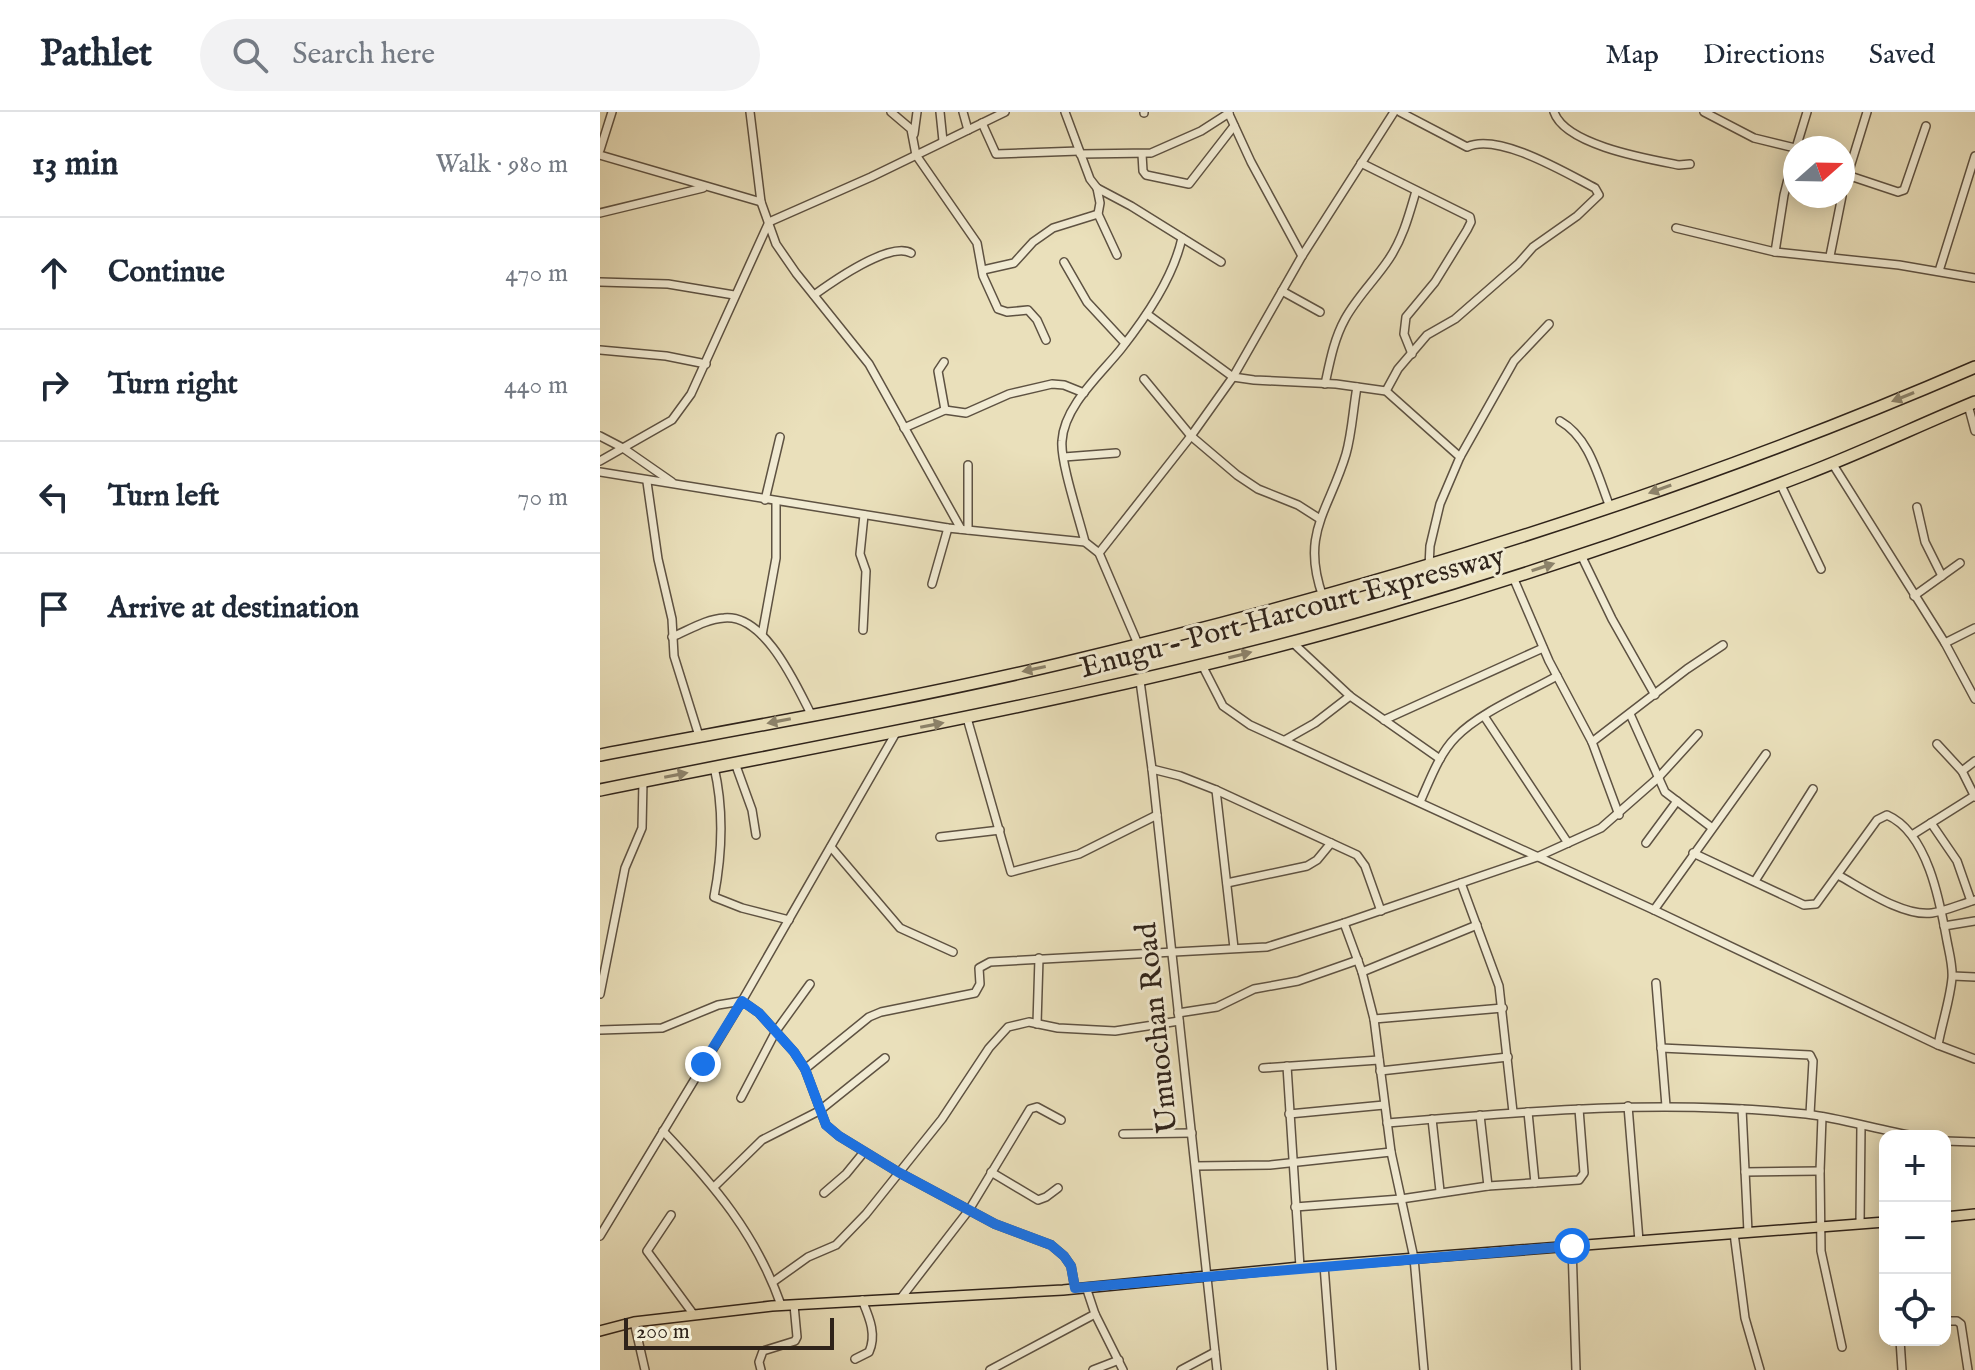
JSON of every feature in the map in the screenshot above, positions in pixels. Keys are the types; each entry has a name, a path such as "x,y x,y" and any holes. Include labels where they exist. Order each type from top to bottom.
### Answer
{"highway":[{"name":"Enugu - Port Harcourt Expressway","path":"600,755 1058,665 1323,597 1429,567 1610,507 1779,447 1975,367"},
{"name":"Enugu - Port Harcourt Expressway","path":"600,790 1140,681 1292,642 1581,555 1832,463 1971,404"}],"main road":[{"path":"1951,1216 1975,1214"},
{"path":"600,1331 634,1322 781,1305 1075,1288 1324,1265 1879,1222"}],"street":[{"path":"612,112 600,152 761,202"},
{"path":"750,112 761,202 776,244 869,364 964,529"},
{"path":"891,112 911,129 916,155 977,243 992,299 998,309 1007,312 1028,310 1037,320 1046,340"},
{"path":"914,140 917,112"},
{"path":"940,112 943,141"},
{"path":"963,112 968,130"},
{"path":"600,461 672,420 691,394 769,222 1005,112"},
{"path":"1065,112 1079,152 1097,188 1100,203 1098,214 1117,255"},
{"path":"1099,553 1233,377 1302,256 1397,112 1467,147 1487,143 1538,160 1595,188 1599,195 1577,216 1533,247 1455,319 1427,335 1398,369 1386,391"},
{"path":"1554,112 1563,125 1605,149 1679,165 1690,164"},
{"path":"1704,112 1754,138 1783,146"},
{"path":"1799,136 1807,112"},
{"path":"1855,150 1867,112"},
{"path":"982,123 996,154 1142,154 1160,150 1193,135 1228,113 1302,256"},
{"path":"1142,154 1146,175 1189,184 1234,126"},
{"path":"1855,178 1898,192 1904,190 1926,126"},
{"path":"1939,271 1975,156"},
{"path":"1361,163 1467,214 1471,222 1435,282 1406,317 1404,334 1412,354"},
{"path":"600,213 705,187"},
{"path":"1097,188 1221,262"},
{"path":"1325,384 1335,341 1344,320 1388,261 1402,236 1416,191"},
{"path":"1100,203 1112,196"},
{"path":"1775,252 1783,201"},
{"path":"1830,256 1839,208"},
{"path":"983,270 1014,263 1033,242 1053,228 1098,214"},
{"path":"1676,228 1775,252 1830,256 1975,278"},
{"path":"1085,542 1064,457 1063,430 1084,393 1147,314 1171,268 1182,238"},
{"path":"814,295 844,274 875,259 899,250 911,253"},
{"path":"1064,262 1087,302 1125,343"},
{"path":"600,282 668,284 734,295"},
{"path":"1282,291 1320,312"},
{"path":"1147,314 1233,377 1386,391 1460,457"},
{"path":"1429,567 1430,546 1440,504 1460,457 1514,361 1549,324"},
{"path":"600,350 666,356 706,364"},
{"path":"944,362 938,371 945,410"},
{"path":"1144,379 1191,436 1237,475 1258,489 1298,505 1320,519"},
{"path":"904,428 951,408 966,413 1009,394 1052,384 1084,393"},
{"path":"1323,597 1313,560 1320,519 1347,450 1357,387"},
{"path":"1971,404 1975,431"},
{"path":"1560,421 1571,427 1586,446 1610,507"},
{"path":"600,436 672,482"},
{"path":"765,500 780,437"},
{"path":"1064,457 1116,453"},
{"path":"1832,463 1945,643 1975,699"},
{"path":"964,529 968,465"},
{"path":"600,472 647,482 672,482 776,502 948,528 1085,542 1099,553 1138,644"},
{"path":"647,482 658,559 672,619 674,656 699,736"},
{"path":"1780,483 1821,569"},
{"path":"762,635 776,558 776,502"},
{"path":"1917,507 1925,542 1942,576"},
{"path":"863,630 866,571 860,554 864,515"},
{"path":"932,584 948,528"},
{"path":"1581,555 1612,619 1655,695"},
{"path":"1914,596 1960,563"},
{"path":"1513,577 1543,648 1592,742 1619,815"},
{"path":"672,637 724,618 743,621 762,635 788,669 811,714"},
{"path":"1945,643 1975,628"},
{"path":"1292,642 1350,696 1440,759"},
{"path":"1592,742 1723,645"},
{"path":"1384,720 1543,648"},
{"path":"1202,665 1223,706 1250,725 1654,910 1938,1045 1975,1059"},
{"path":"1420,802 1440,759 1456,736 1484,716 1557,676"},
{"name":"Umuochan Road","path":"1140,681 1217,1370"},
{"path":"1285,740 1315,723 1350,696"},
{"path":"1630,714 1665,792 1711,827"},
{"path":"1484,716 1568,843"},
{"path":"967,718 1011,872 1079,854 1157,815"},
{"path":"600,1236 604,1222 742,1001 897,731"},
{"path":"805,1069 869,1017 971,995 978,989 979,968 990,962 1267,947 1537,857 1601,828 1619,815 1698,734"},
{"path":"1912,835 1975,796 1962,771 1937,744"},
{"path":"1654,910 1766,754"},
{"path":"1962,771 1975,761"},
{"path":"735,763 752,810 756,835"},
{"path":"714,767 721,812 719,881 714,897 789,920"},
{"path":"1152,769 1216,790 1362,860 1381,911"},
{"path":"600,994 625,868 642,828 643,781"},
{"path":"1755,881 1813,789"},
{"path":"1216,790 1234,948"},
{"path":"1646,843 1677,801"},
{"path":"1693,853 1811,906 1816,904 1882,816 1893,818 1912,835 1929,869 1941,910 1953,976 1938,1045"},
{"path":"1838,875 1893,905 1922,913 1973,900 1957,861 1931,823"},
{"path":"940,837 1000,830"},
{"path":"1227,883 1307,866 1317,860 1331,843"},
{"path":"831,847 900,928 953,952"},
{"path":"1461,883 1494,969 1503,1008 1513,1112"},
{"path":"1944,926 1975,921"},
{"path":"1344,923 1362,972 1374,1019 1391,1152 1414,1258 1424,1370"},
{"path":"1362,972 1477,925"},
{"path":"1037,1024 1039,958"},
{"path":"773,1282 808,1257 839,1243 866,1214 942,1119 989,1048 1008,1027 1017,1023 1115,1031 1217,1007 1254,989 1298,981 1358,960"},
{"path":"1953,976 1975,977"},
{"path":"1656,983 1666,1106"},
{"path":"741,1098 776,1031 810,984"},
{"path":"600,1030 662,1028 718,1005 742,1001"},
{"path":"742,1001 776,1031 805,1069 826,1125 898,1172 995,1224 1058,1250 1071,1266 1075,1288"},
{"path":"1374,1019 1503,1008"},
{"path":"1661,1048 1810,1055 1813,1061 1810,1114"},
{"path":"1380,1071 1508,1057"},
{"path":"714,1187 762,1140 819,1111 885,1058"},
{"path":"1263,1068 1379,1060"},
{"path":"1287,1066 1300,1267"},
{"path":"1289,1114 1384,1105"},
{"path":"1628,1106 1639,1241"},
{"path":"1387,1123 1513,1112 1666,1106 1810,1114 1882,1130"},
{"path":"901,1298 969,1210 1030,1109 1037,1107 1061,1120"},
{"path":"1295,1207 1401,1199 1488,1186 1573,1181 1582,1177 1579,1109"},
{"path":"1742,1109 1748,1232"},
{"path":"1528,1112 1535,1183"},
{"path":"1480,1115 1488,1186"},
{"path":"1822,1117 1823,1264 1842,1347"},
{"path":"1432,1119 1440,1191"},
{"path":"1860,1223 1861,1126"},
{"path":"663,1131 714,1187 749,1235 781,1305"},
{"path":"1123,1134 1192,1133"},
{"path":"1951,1141 1975,1142"},
{"path":"824,1193 846,1174 864,1152"},
{"path":"1196,1166 1292,1163 1391,1152"},
{"path":"1745,1172 1820,1171"},
{"path":"991,1172 1038,1200 1058,1188"},
{"path":"671,1215 647,1251 694,1315"},
{"path":"1734,1233 1745,1318 1760,1370"},
{"path":"1572,1246 1576,1370"},
{"path":"1324,1265 1332,1370"},
{"path":"1086,1287 1095,1314 1123,1370"},
{"path":"855,1359 869,1352 873,1340 872,1326 862,1300"},
{"path":"761,1370 759,1362 763,1351 795,1341 794,1305"},
{"path":"990,1370 1095,1314"},
{"path":"1951,1321 1961,1324 1968,1370"},
{"path":"634,1322 645,1370"},
{"path":"1900,1346 1902,1370"},
{"path":"1181,1370 1215,1352"},
{"path":"1093,1370 1119,1360"}],"route":[{"path":"703,1064 742,1001 759,1013 794,1052 805,1069 826,1125 898,1172 995,1224 1051,1245 1071,1266 1075,1288 1572,1246"}]}
